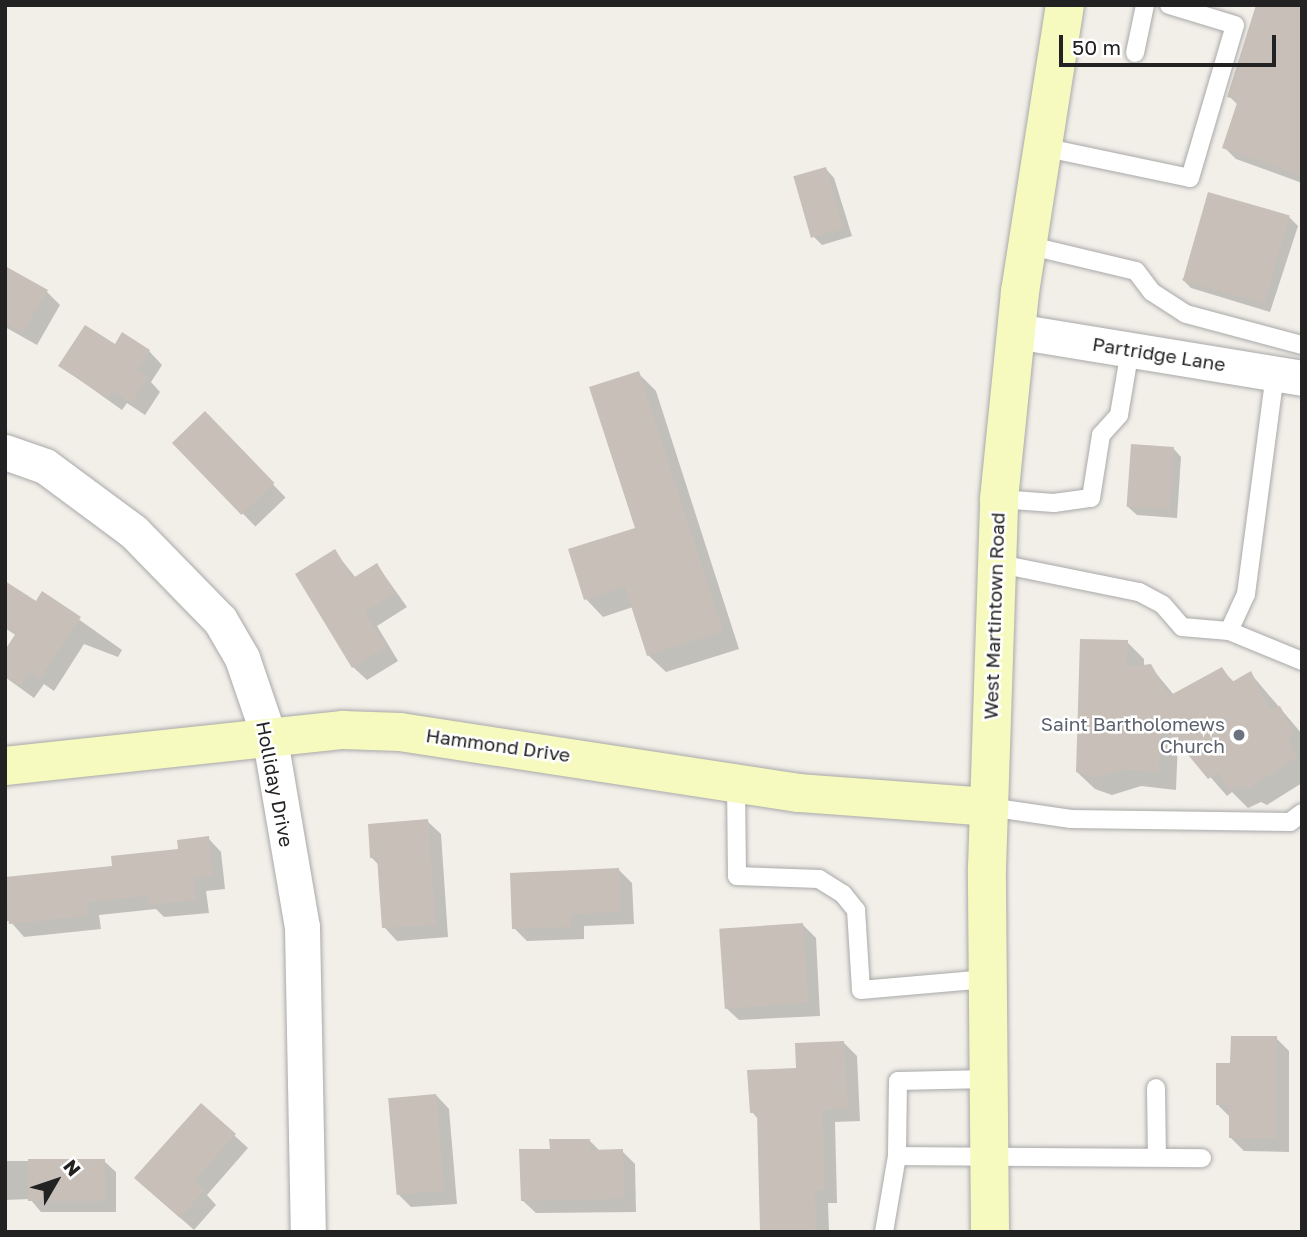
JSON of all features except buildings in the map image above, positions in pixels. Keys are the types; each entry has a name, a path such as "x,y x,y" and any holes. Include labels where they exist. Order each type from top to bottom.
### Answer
{"main road":[{"name":"West Martintown Road","path":"990,1232 989,807 995,563 1016,331 1065,5"},
{"name":"Hammond Drive","path":"5,766 270,740 343,730 400,732 799,793 989,807"}],"street":[{"name":"Partridge Lane","path":"1016,331 1289,376"},
{"name":"Holliday Drive","path":"5,452 45,467 97,502 186,582 219,620 242,658 270,740 302,927 308,1232"}],"lane":[{"path":"1135,53 1145,5"},
{"path":"1042,146 1190,178 1235,25 1169,5"},
{"path":"1027,245 1136,271 1152,292 1186,314 1302,345"},
{"path":"999,499 1054,503 1091,498 1101,435 1119,415 1130,350"},
{"path":"1229,631 1246,594 1289,376"},
{"path":"995,563 1139,592 1163,605 1182,626 1229,631 1302,661"},
{"path":"736,782 737,876 819,879 843,894 856,910 860,990 988,979"},
{"path":"989,807 1072,819 1290,822 1302,813"},
{"path":"884,1232 897,1156 898,1082 988,1079"},
{"path":"1156,1088 1157,1157"},
{"path":"897,1156 1202,1158"}],"place":[{"name":"Saint Bartholomews Church","path":"1239,735"}]}
